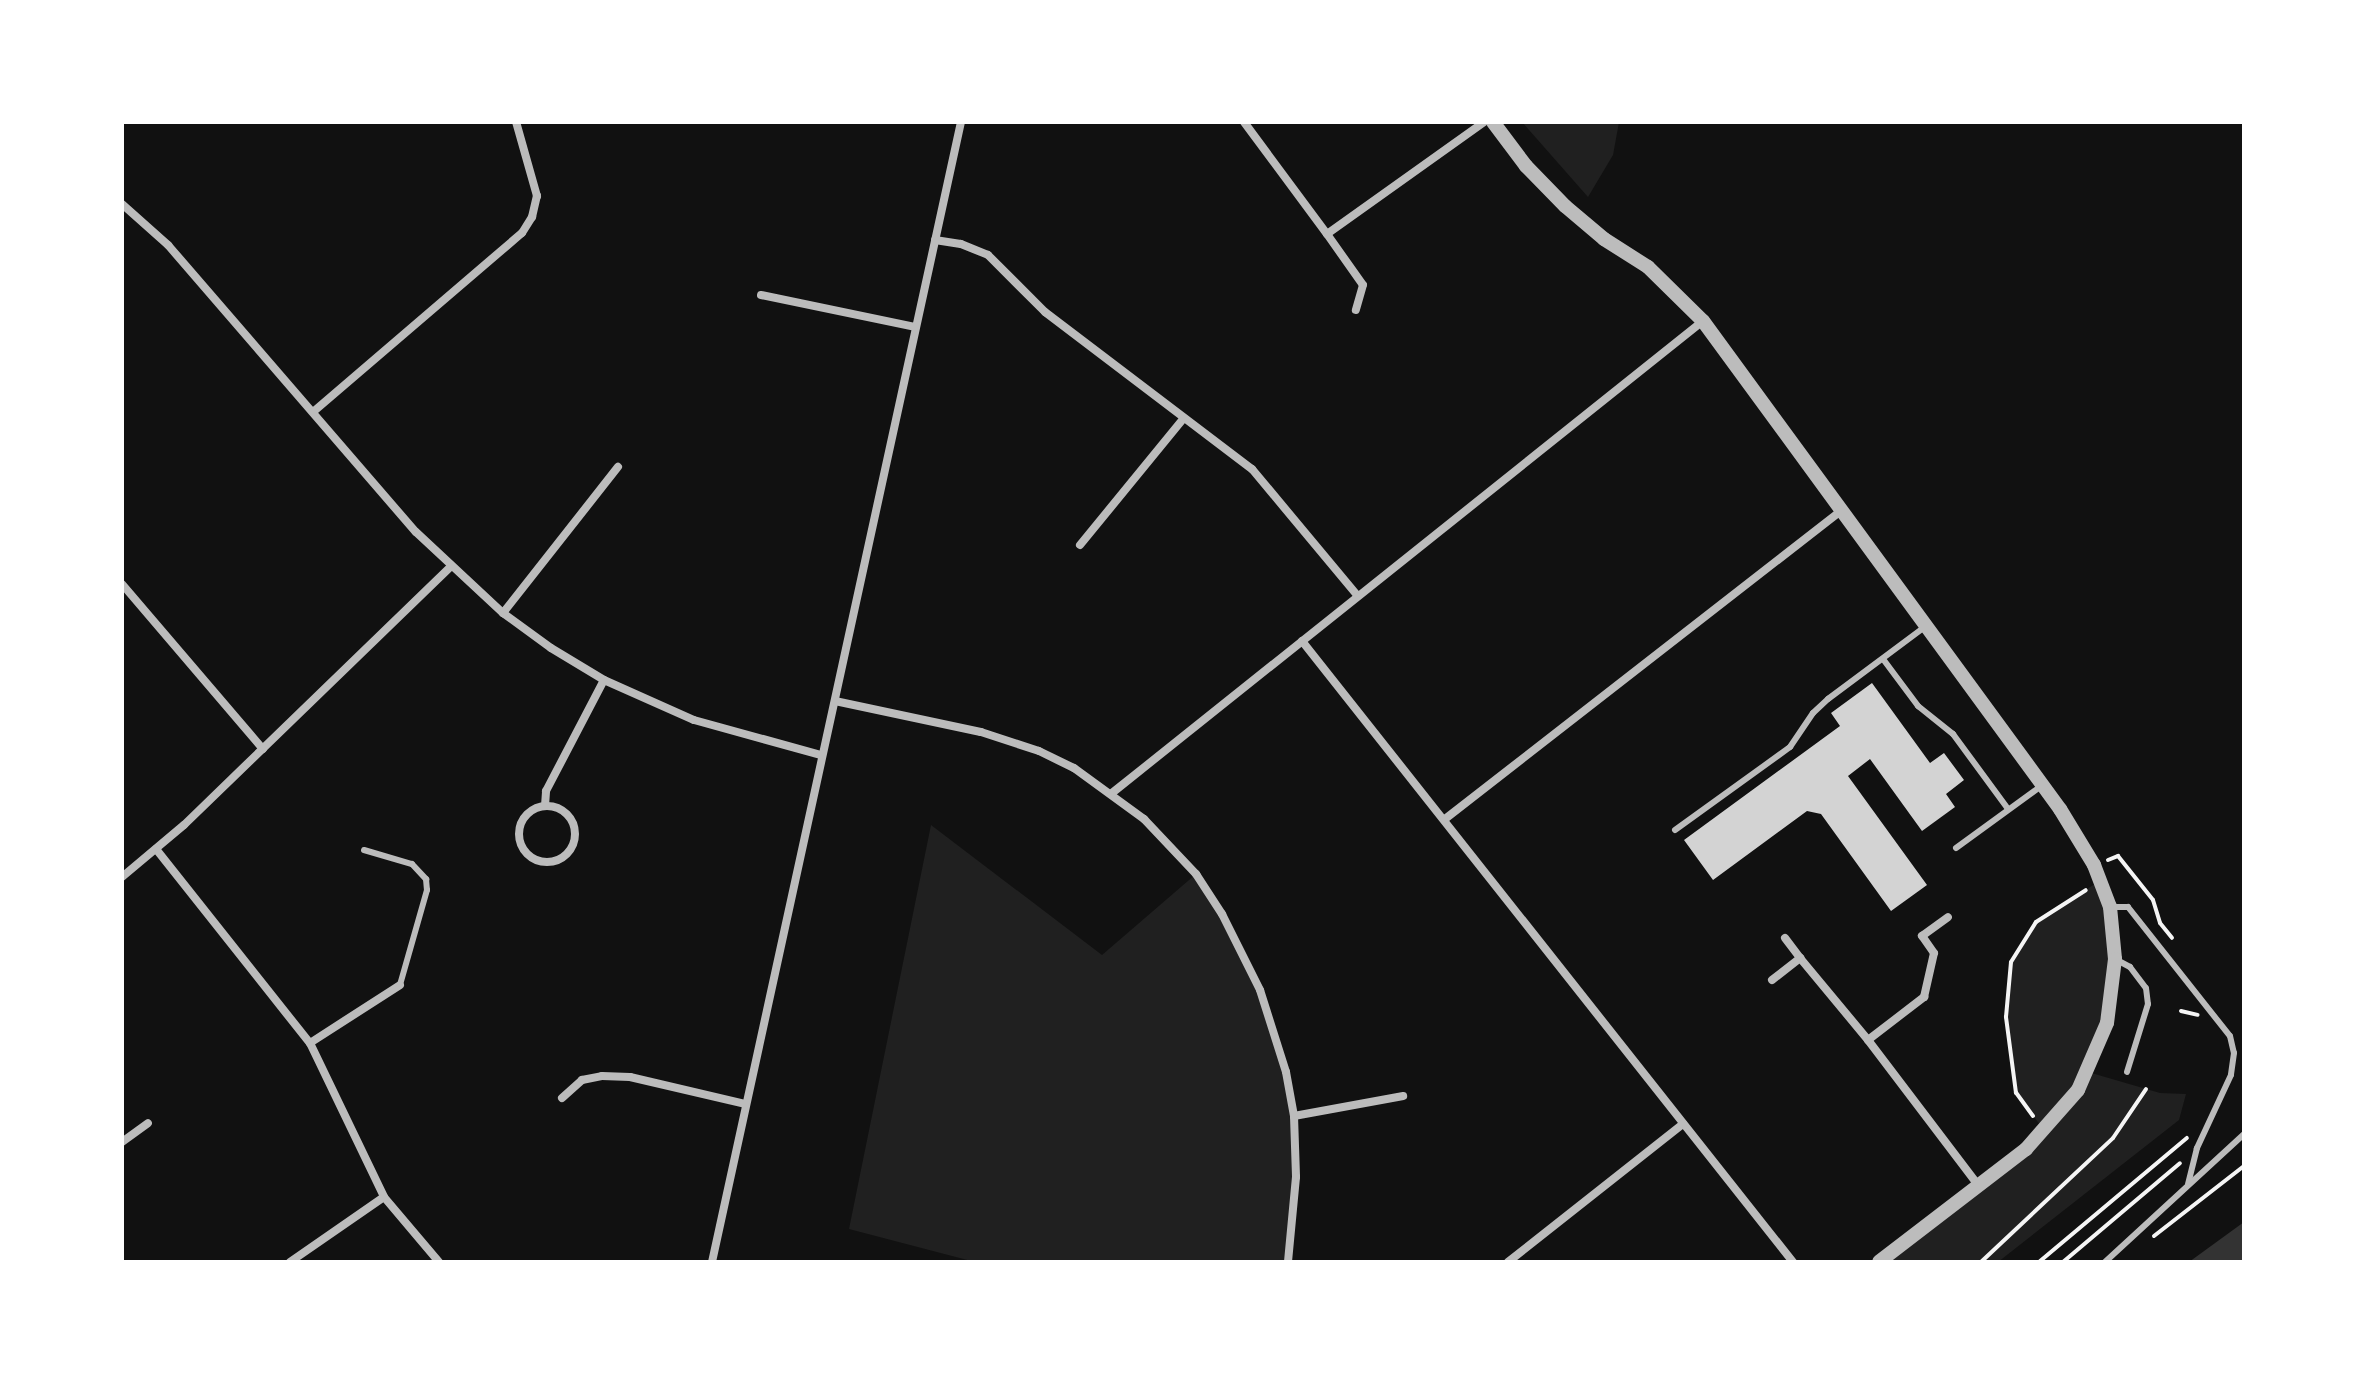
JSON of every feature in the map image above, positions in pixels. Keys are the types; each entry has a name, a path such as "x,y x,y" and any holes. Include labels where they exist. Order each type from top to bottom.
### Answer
{"street":[{"path":"313,412 522,233 532,217 537,196 516,122"},
{"path":"712,1262 961,122"},
{"path":"1244,122 1363,285 1356,310"},
{"path":"1327,234 1484,122"},
{"path":"1493,122 1526,166 1565,206 1604,239 1648,267 1703,321 2043,785 2101,880 2110,907 2115,959 2107,1023 2098,1052 2063,1109 2026,1149 1879,1262"},
{"path":"122,204 168,245 450,567 503,613 551,648 604,680 694,720 821,755"},
{"path":"935,240 961,244 988,255 1045,312 1270,487 1358,596"},
{"path":"761,295 915,327"},
{"path":"1112,793 1703,321"},
{"path":"1080,545 1184,418"},
{"path":"503,613 618,467"},
{"path":"1445,819 1842,509"},
{"path":"122,877 263,749 450,567"},
{"path":"122,584 263,749"},
{"path":"1302,641 1793,1262"},
{"path":"545,806 546,791 604,680"},
{"path":"835,701 1009,740 1074,768 1112,793 1173,848 1222,914 1260,990 1276,1031 1294,1116 1296,1177 1288,1262"},
{"path":"545,806 554,807 570,817 575,835 569,852 553,861 535,859 522,847 519,838 522,820 536,808 545,806"},
{"path":"156,849 310,1043 384,1197 439,1262"},
{"path":"1868,1040 1924,997 1934,953 1922,936 1948,917"},
{"path":"1785,938 1868,1040 1978,1185"},
{"path":"1772,980 1800,958"},
{"path":"310,1043 400,985"},
{"path":"562,1098 582,1080 602,1076 630,1077 745,1104"},
{"path":"1294,1116 1403,1096"},
{"path":"122,1142 148,1123"},
{"path":"1508,1262 1683,1124"},
{"path":"290,1262 384,1197"}],"lane":[{"path":"1675,830 1790,747 1813,713 1926,626"},
{"path":"1883,659 1918,706 1953,734 2008,809"},
{"path":"1956,848 2043,785"},
{"path":"364,850 412,864 426,879 427,890 400,985"},
{"path":"2110,907 2128,907 2230,1036 2234,1053 2231,1075 2197,1148 2188,1184"},
{"path":"2115,959 2130,967 2146,988 2148,1004 2127,1072"},
{"path":"2105,1262 2244,1134"}],"path":[{"path":"2094,865 2118,856 2153,900 2160,923 2177,946"},
{"path":"2044,1130 2016,1093 2006,1017 2011,962 2036,922 2101,880"},
{"path":"1981,1262 2113,1138 2146,1089"},
{"path":"2039,1262 2188,1137"},
{"path":"2063,1262 2197,1148"},
{"path":"2144,1241 2244,1166"}],"shaded area":[{"path":"1522,122 1619,122 1613,155 1588,197"},
{"path":"931,825 1102,955 1196,874 1242,950 1286,1072 1296,1177 1288,1262 975,1262 849,1229"},
{"path":"2101,880 2115,959 2088,1072 2160,1093 2186,1094 2179,1120 1998,1262 1879,1262 2044,1130 2016,1093 2006,1017 2011,962 2036,922"},
{"path":"2244,1222 2244,1262 2189,1262"}],"building":[{"path":"1872,683 1930,763 1944,753 1964,780 1946,794 1955,807 1922,831 1870,759 1848,776 1927,885 1891,911 1821,814 1807,811 1713,880 1684,840 1840,726 1831,713"}]}
